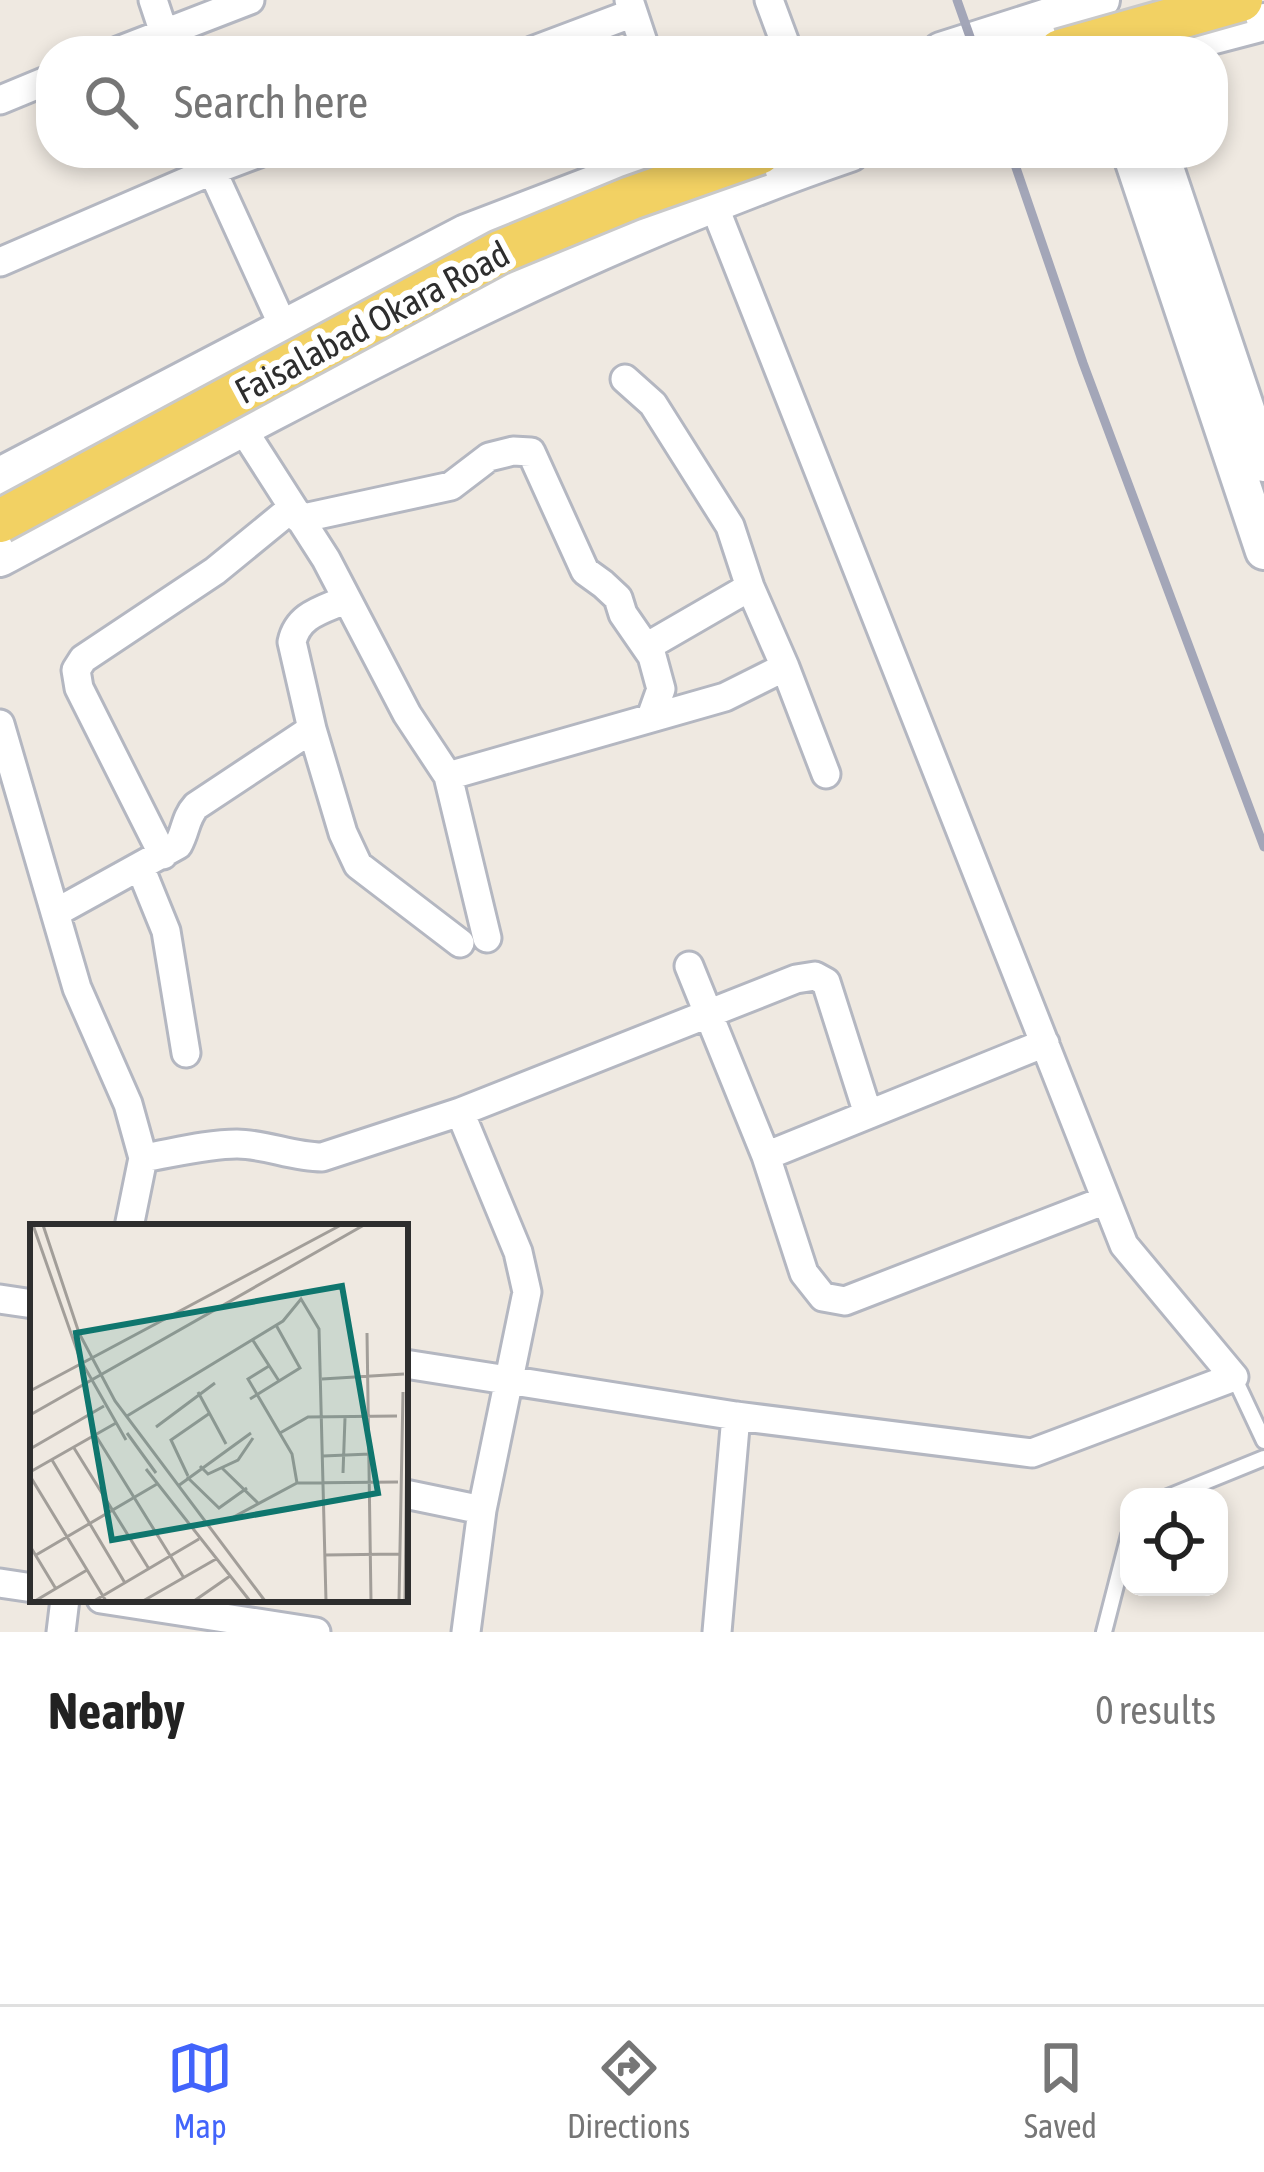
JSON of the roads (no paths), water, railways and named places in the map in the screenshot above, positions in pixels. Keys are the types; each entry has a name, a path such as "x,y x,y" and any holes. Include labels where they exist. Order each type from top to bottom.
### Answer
{"main road":[{"path":"1113,36 1241,0"},
{"path":"988,36 1093,2"},
{"path":"1093,2 1095,36"},
{"path":"1093,2 1116,36"},
{"path":"1210,36 1264,22"},
{"path":"0,476 466,233 636,168"},
{"name":"Faisalabad Okara Road","path":"0,521 500,252 716,168"},
{"path":"0,558 315,389 550,274 811,168"},
{"path":"1136,168 1264,551"},
{"path":"1165,168 1264,463"}],"street":[{"path":"153,0 165,36"},
{"path":"179,36 250,0"},
{"path":"769,0 782,36"},
{"path":"566,36 631,7 641,36"},
{"path":"0,100 36,85"},
{"path":"0,262 196,168"},
{"path":"211,168 284,328"},
{"path":"408,1364 736,1416 1033,1453 1234,1377 1124,1245 699,168"},
{"path":"625,380 653,404 730,526 826,774"},
{"path":"242,428 326,560 347,599 407,714 448,776 473,941 358,865 343,833 292,642 302,620 347,599"},
{"path":"186,1053 152,861 79,688 76,670 83,659 295,514 451,486 489,457 530,452 585,571 618,598 623,614 648,646 661,689 651,717"},
{"path":"648,646 750,587"},
{"path":"448,776 725,697 785,668"},
{"path":"0,724 76,988 128,1104 143,1158 129,1224"},
{"path":"55,913 178,845 186,817 196,806 312,729"},
{"path":"689,967 766,1156 804,1273 823,1297 845,1301 1106,1200"},
{"path":"143,1158 238,1144 298,1157 322,1157 460,1112 796,979 814,976 826,982 868,1114"},
{"path":"766,1156 1045,1043"},
{"path":"460,1112 518,1252 527,1292 482,1510 466,1632"},
{"path":"0,1299 30,1304"},
{"path":"717,1632 736,1416"},
{"path":"408,1495 482,1510"},
{"path":"0,1582 30,1587"},
{"path":"61,1632 65,1602"},
{"path":"139,1602 240,1610 316,1632"}],"lane":[{"path":"1234,1377 1264,1441"},
{"path":"1190,1488 1264,1458"},
{"path":"1104,1632 1120,1570"}],"railway":[{"path":"957,0 970,36"},
{"path":"1016,168 1083,363 1264,847"}]}
